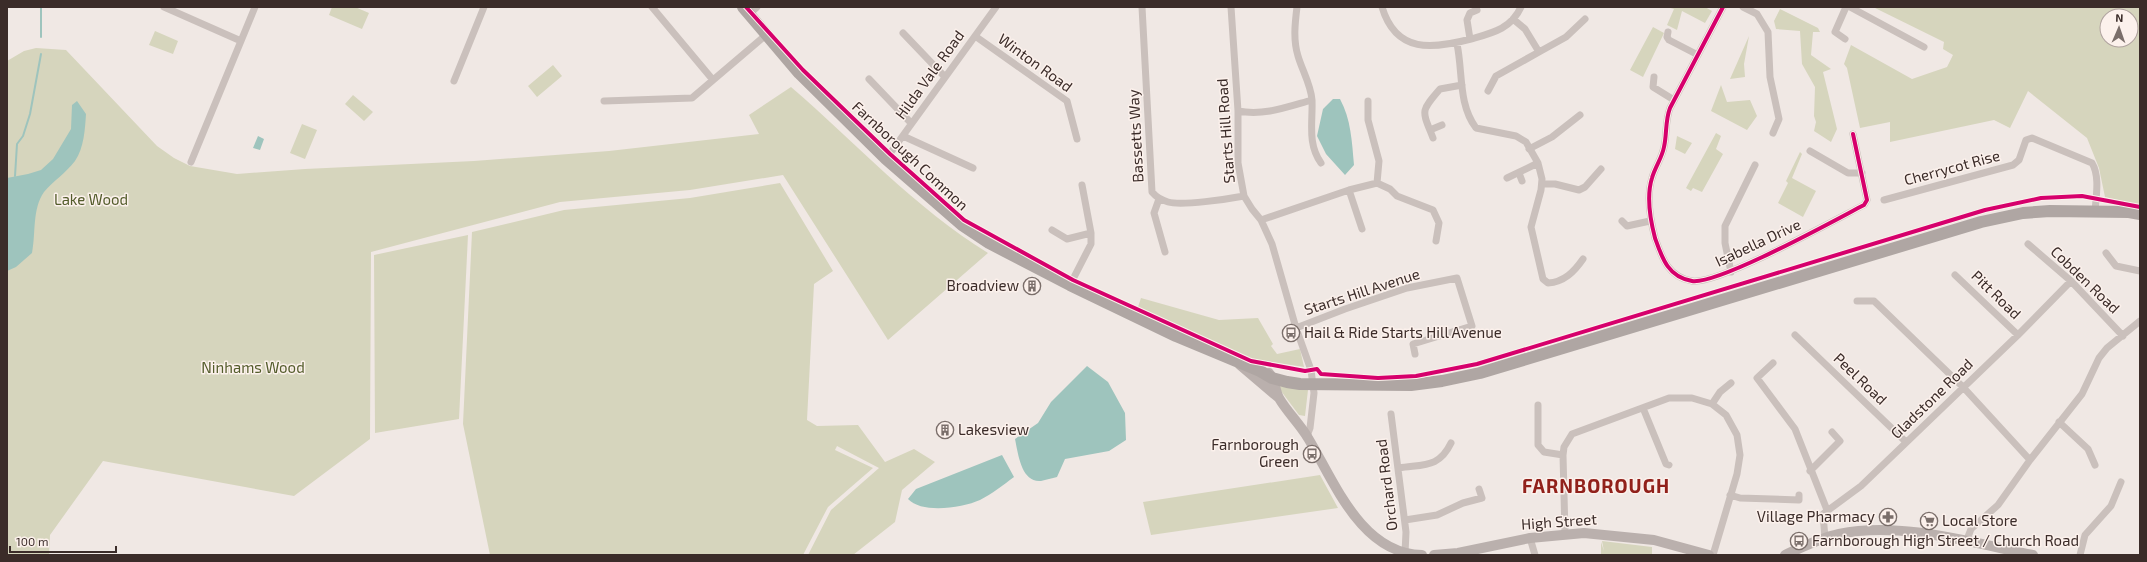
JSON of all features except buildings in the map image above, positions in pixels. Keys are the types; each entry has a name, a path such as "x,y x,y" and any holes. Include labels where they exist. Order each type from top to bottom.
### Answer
{"highway":[{"name":"Farnborough Common","path":"749,9 766,35 799,73 886,159 962,225 989,243 1070,285 1238,363 1266,374 1300,384 1314,382 1398,386 1426,384 1455,379 1488,371 1966,226 2036,212 2095,211 2113,213"},
{"path":"2113,213 2129,212 2140,214"},
{"path":"2113,213 2140,223"}],"main road":[{"path":"1238,363 1279,398"},
{"path":"1266,374 1279,398 1307,436 1354,515 1381,542 1405,553 1422,555"},
{"path":"1785,555 1825,538 1858,531 1893,530 2033,555"},
{"name":"High Street","path":"1434,555 1447,555 1530,538 1565,534 1594,533 1664,542 1709,555"}],"street":[{"path":"164,7 241,40"},
{"path":"191,162 256,7"},
{"path":"454,81 484,7"},
{"path":"652,7 713,80"},
{"name":"Hilda Vale Road","path":"886,159 996,7"},
{"name":"Bassetts Way","path":"1142,7 1152,192 1159,199 1170,203 1226,200 1244,196"},
{"name":"Starts Hill Road","path":"1231,7 1238,111 1238,163 1244,196 1261,220 1272,244 1296,328 1314,382"},
{"path":"1297,7 1295,26 1296,48 1312,100 1311,139 1316,156 1321,163"},
{"path":"1382,7 1386,19 1394,30 1412,42 1428,47 1457,44 1498,31 1513,19 1521,7"},
{"name":"Isabella Drive","path":"1723,7 1667,115 1662,157 1650,184 1650,221 1661,257 1670,270 1693,281 1731,272 1864,205 1867,200 1854,134"},
{"path":"1743,7 1757,14 1768,32 1770,77 1779,119 1773,133"},
{"path":"1845,38 1835,32 1846,7"},
{"path":"1850,7 1924,47"},
{"path":"1470,39 1467,20 1470,13 1477,10"},
{"path":"1513,19 1525,29 1539,52"},
{"path":"1488,90 1496,76 1566,37 1585,19"},
{"path":"1668,32 1667,37 1669,40 1698,55"},
{"path":"903,34 945,77"},
{"path":"604,101 692,98 766,35"},
{"name":"Winton Road","path":"975,36 1067,101 1077,139"},
{"path":"1457,44 1462,85 1468,116 1476,128 1516,136 1526,142 1538,163 1542,184 1531,228 1543,279 1550,283 1561,280 1572,272 1583,259"},
{"path":"1654,77 1653,86 1674,100"},
{"path":"869,79 911,124"},
{"path":"1433,138 1424,115 1425,107 1440,88 1462,85"},
{"path":"1238,111 1266,113 1312,100"},
{"path":"1368,101 1368,120 1379,161 1377,183"},
{"path":"1529,149 1552,138 1580,115"},
{"path":"1430,130 1442,125"},
{"path":"903,136 972,168"},
{"name":"Cherrycot Rise","path":"1884,200 2013,165 2019,160 2026,140 2035,138 2092,163 2096,182 2095,211"},
{"path":"1810,151 1848,173 1862,172"},
{"path":"1507,178 1538,163"},
{"path":"1731,272 1725,242 1725,226 1756,165"},
{"path":"1542,184 1555,184 1579,190 1586,187 1600,169"},
{"path":"1519,173 1522,181"},
{"path":"1261,220 1349,190 1377,183 1390,189 1397,196 1433,210 1439,223 1436,241"},
{"path":"1070,285 1087,255 1091,244 1092,233 1082,186"},
{"path":"1349,190 1362,229"},
{"path":"1159,199 1154,213 1165,252"},
{"path":"1622,221 1627,226 1650,221"},
{"path":"1052,230 1067,239 1092,233"},
{"name":"Cobden Road","path":"2028,244 2071,281 2123,336"},
{"path":"2106,253 2116,266 2140,271"},
{"name":"Pitt Road","path":"1955,275 2018,335"},
{"name":"Starts Hill Avenue","path":"1296,328 1345,309 1407,288 1457,278 1472,326 1413,344 1415,354"},
{"name":"Gladstone Road","path":"1827,510 1861,486 2018,335 2071,281"},
{"path":"1857,302 1874,301 1963,387 2030,460"},
{"path":"1966,542 1971,529 1998,505 2030,460 2082,394 2099,358 2107,348 2140,321"},
{"name":"Peel Road","path":"1795,335 1906,442"},
{"path":"1773,363 1757,378 1795,429 1809,460 1810,471 1827,510 1822,517 1825,538"},
{"path":"1307,436 1310,428 1314,382"},
{"path":"1712,404 1720,392 1731,382"},
{"path":"1565,534 1563,455 1566,442 1576,432 1668,398 1692,398 1712,404 1726,415 1737,435 1740,455 1737,474 1713,555"},
{"path":"1538,405 1538,445 1544,452 1563,455"},
{"path":"1643,408 1666,464 1669,465"},
{"name":"Orchard Road","path":"1392,414 1405,520 1405,553"},
{"path":"2059,422 2088,449 2095,465"},
{"path":"1810,471 1840,441 1832,432"},
{"path":"1399,468 1438,462 1446,454 1451,443"},
{"path":"2080,555 2085,535 2111,506 2121,482"},
{"path":"1405,520 1437,515 1463,503 1482,498 1479,489"},
{"path":"1730,495 1740,498 1799,500 1799,495"},
{"path":"1530,538 1535,555"}],"green space":[{"path":"332,7 355,7 369,13 362,29 329,15"},
{"path":"1667,7 1705,7 1712,11 1705,23 1682,11 1677,30 1667,25 1674,9"},
{"path":"1873,7 2140,7 2140,205 2105,197 2099,168 2087,138 2028,91 2010,128 1994,120 1890,142 1890,122 1860,128 1847,68 1844,64 1851,45 1912,79 1947,67 1953,55 1943,49 1944,42"},
{"path":"1780,9 1818,28 1820,32 1813,32 1811,55 1831,69 1823,72 1837,129 1831,142 1814,131 1816,122 1814,116 1815,87 1802,64 1800,31 1776,29 1774,21"},
{"path":"1653,27 1664,33 1643,77 1630,70"},
{"path":"155,31 178,41 173,54 149,45"},
{"path":"1749,36 1744,64 1745,77 1730,79"},
{"name":"Ninhams Wood","path":"36,48 66,50 157,146 174,158 190,166 237,174 305,169 474,161 609,151 759,134 749,115 791,87 886,174 936,216 988,253 888,340 783,175 690,190 560,202 371,252 370,439 294,496 103,461 50,535 49,555 7,555 7,61 24,51"},
{"path":"553,65 562,76 537,97 528,86"},
{"path":"1721,85 1727,102 1750,100 1757,116 1747,130 1711,111"},
{"path":"353,95 373,112 364,121 345,104"},
{"path":"302,124 317,130 305,159 290,153"},
{"path":"1716,133 1721,136 1716,149 1723,154 1702,192 1693,188 1691,191 1686,188"},
{"path":"1677,136 1692,143 1685,154 1675,149"},
{"path":"1800,152 1802,154 1792,178 1816,191 1803,217 1778,203 1788,183 1786,181"},
{"path":"780,183 833,271 814,284 807,420 817,426 858,425 885,462 914,449 935,462 902,490 895,522 853,555 808,555 831,510 879,468 837,446 835,450 873,468 828,507 803,555 490,555 463,424 472,232 564,210 690,198"},
{"path":"468,235 459,419 375,433 374,255"},
{"path":"1141,298 1219,320 1258,318 1273,344 1271,346 1277,354 1300,349 1304,367 1252,359 1138,307"},
{"path":"1280,384 1308,390 1305,416 1299,415 1278,387"},
{"path":"1320,475 1338,508 1151,535 1143,502"},
{"path":"1602,541 1652,547 1652,555 1601,555 1601,542 1604,551"}],"water":[{"path":"1333,99 1340,99 1344,107 1347,115 1353,148 1354,165 1345,175 1326,154 1317,136 1323,109"},
{"path":"77,101 86,114 84,138 78,156 64,173 44,192 40,199 36,213 32,253 16,267 7,271 7,178 41,170 53,159 71,129 72,105"},
{"path":"258,136 264,139 260,150 253,148"},
{"path":"1087,366 1108,382 1125,413 1126,440 1109,451 1065,459 1057,477 1041,481 1034,480 1029,477 1022,466 1015,439 1038,423 1051,402"},
{"path":"1002,455 1014,477 980,500 953,507 932,508 914,504 908,499 916,489"}],"waterway":[{"path":"41,7 41,37"},
{"path":"15,176 17,144 23,136 30,114 41,54"}],"cycle path":[{"path":"746,7 803,70 890,154 964,220 1073,280 1251,361 1305,371 1317,369 1321,374 1378,378 1416,376 1477,364 1985,210 2041,198 2082,196 2140,207"},
{"path":"1723,7 1670,108 1667,118 1663,151 1650,185 1649,208 1655,238 1663,259 1672,271 1684,279 1692,281 1706,279 1726,273 1804,237 1864,205 1867,200 1853,134"}],"place":[{"name":"Broadview","path":"1032,286"},
{"name":"Hail & Ride Starts Hill Avenue","path":"1291,333"},
{"name":"Lakesview","path":"945,430"},
{"name":"Farnborough Green","path":"1312,454"},
{"name":"Village Pharmacy","path":"1888,517"},
{"name":"Local Store","path":"1929,521"},
{"name":"Farnborough High Street / Church Road","path":"1799,541"}],"district":[{"name":"FARNBOROUGH","path":"1596,486"}],"park label":[{"name":"Lake Wood","path":"91,200"}]}
